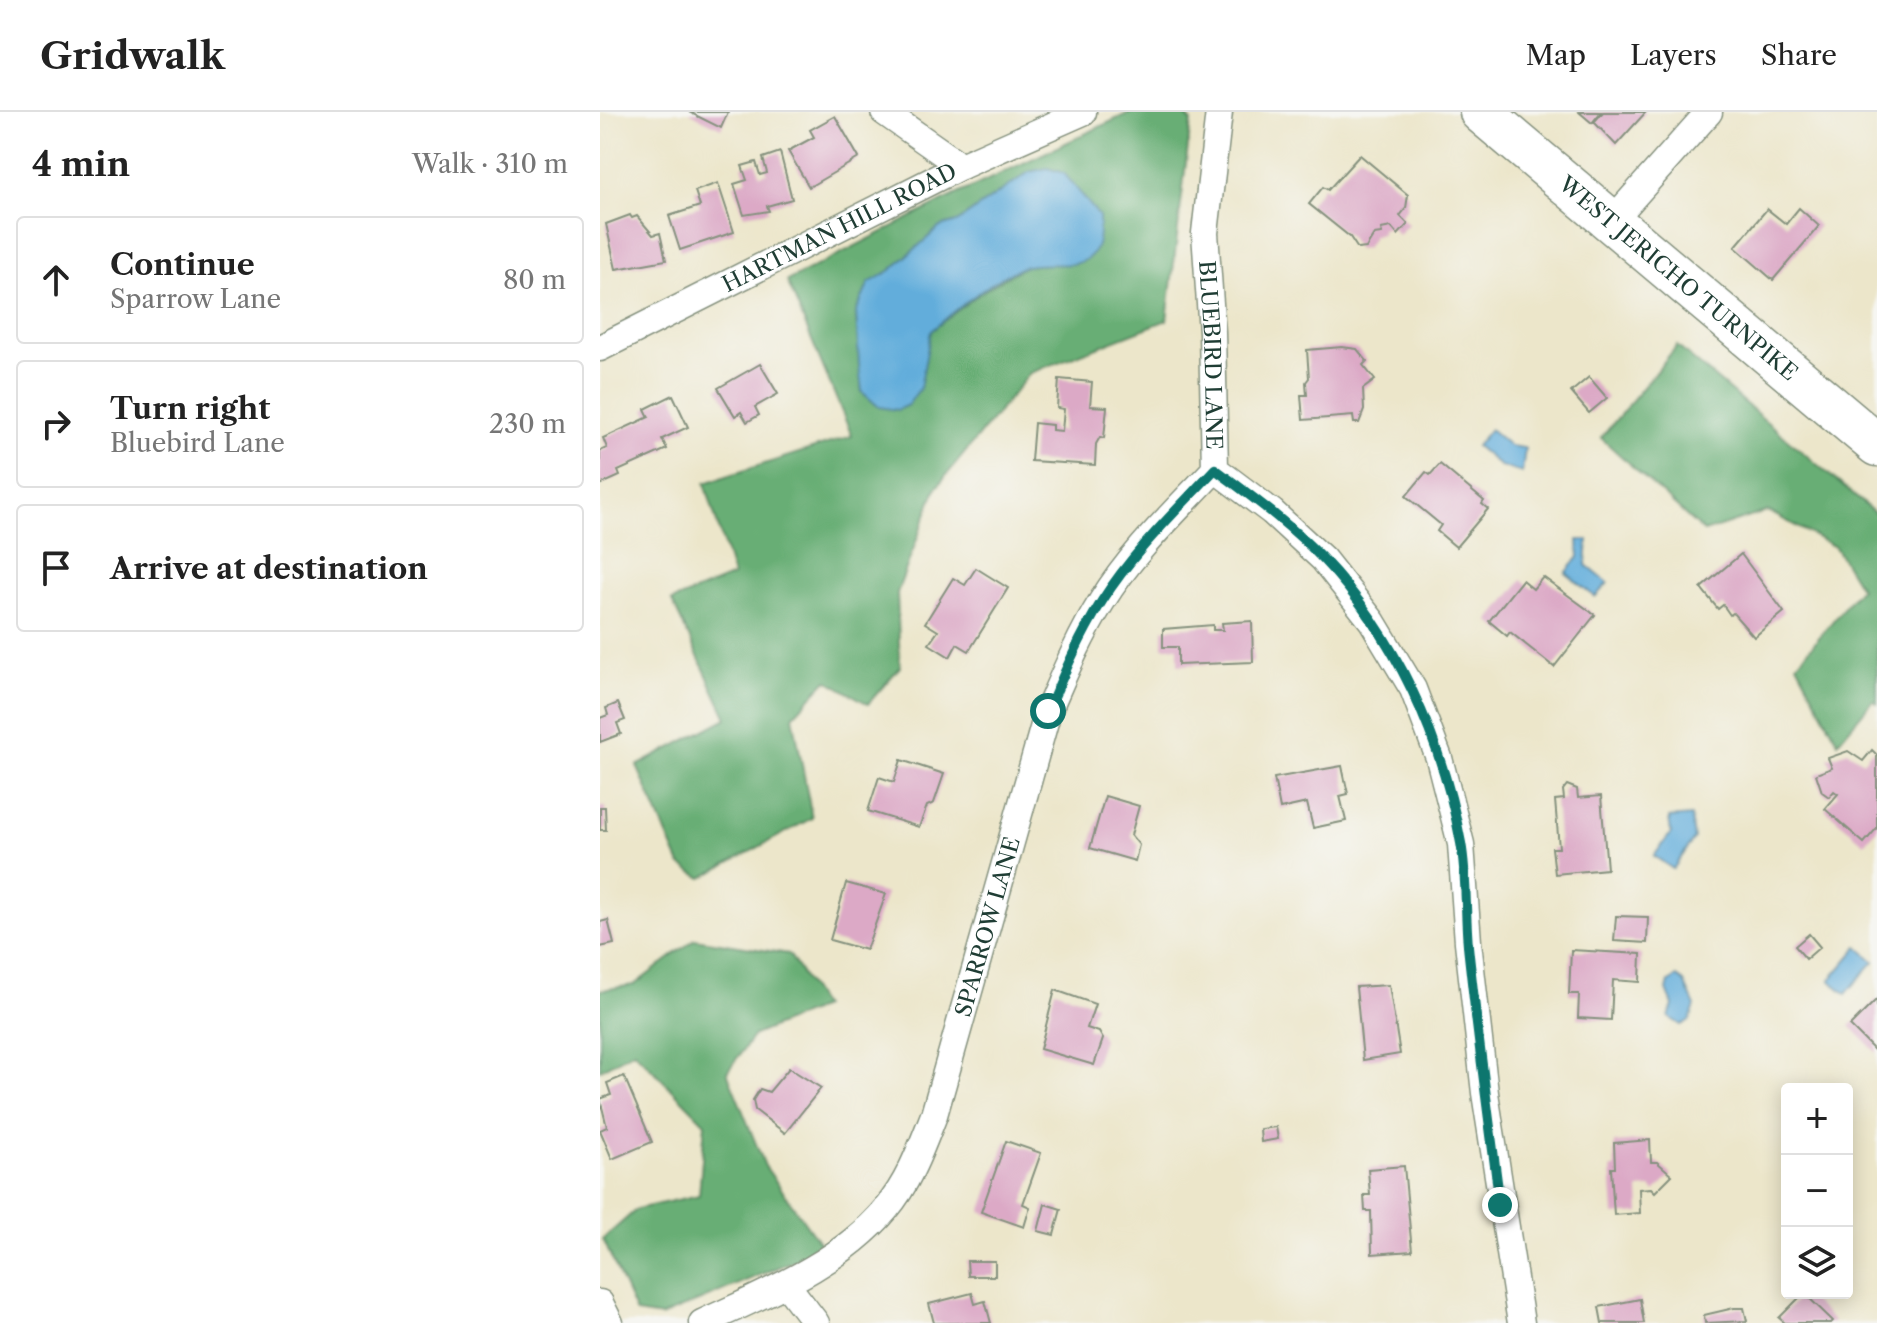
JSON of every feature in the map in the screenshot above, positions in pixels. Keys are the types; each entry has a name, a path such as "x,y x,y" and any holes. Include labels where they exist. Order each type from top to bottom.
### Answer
{"main road":[{"name":"WEST JERICHO TURNPIKE","path":"1481,112 1877,445"}],"street":[{"path":"884,112 961,166"},
{"name":"HARTMAN HILL ROAD","path":"600,348 961,166 1083,112"},
{"name":"BLUEBIRD LANE","path":"1219,112 1205,233 1214,373 1215,469 1272,512 1323,559 1372,621 1413,689 1439,758 1461,844 1468,942 1485,1093 1521,1323"},
{"path":"1611,222 1709,112"},
{"name":"SPARROW LANE","path":"702,1323 786,1284 848,1245 886,1209 912,1170 934,1115 1048,711 1074,650 1103,599 1139,551 1215,469"},
{"path":"786,1284 816,1323"},
{"path":"600,1303 610,1323"}],"green space":[{"path":"1131,112 1182,112 1191,121 1167,320 1030,373 936,488 897,593 900,667 868,704 827,680 793,716 812,818 702,878 680,865 637,766 727,718 672,601 733,576 705,483 852,436 787,281 943,201","holes":["1029,172 1083,261 1025,266 980,293 931,331 923,361 862,392 856,312 869,284 891,270 940,227 957,222"]},
{"path":"1677,346 1877,515 1877,703 1873,700 1838,742 1797,664 1860,588 1835,547 1768,511 1704,532 1601,438"},
{"path":"695,939 789,954 822,1007 754,1035 727,1072 765,1166 823,1248 661,1317 636,1313 603,1239 637,1209 699,1195 705,1123 634,1051 600,1070 600,990 634,985"}],"water":[{"path":"1047,168 1064,173 1099,216 1096,249 1089,257 1075,263 1023,267 975,296 931,331 920,388 908,405 897,410 879,407 862,392 859,366 856,312 869,283 891,270 940,227 957,222 1029,172"},
{"path":"1490,429 1510,446 1525,448 1522,473 1500,466 1476,446"},
{"path":"1578,540 1588,540 1586,565 1608,583 1595,597 1566,573 1579,557"},
{"path":"1691,816 1694,839 1673,869 1654,856 1671,833 1669,818"},
{"path":"1858,947 1874,961 1846,994 1830,980"},
{"path":"1677,977 1684,982 1695,1006 1690,1020 1681,1025 1669,1017 1673,1005 1667,990 1669,982"}],"building":[{"path":"689,112 728,112 721,128"},
{"path":"1579,112 1601,112 1592,123"},
{"path":"1603,112 1646,112 1616,145 1594,122"},
{"path":"835,116 859,158 809,187 788,151 814,137 810,130"},
{"path":"780,152 792,199 767,206 769,211 744,215 734,184 747,180 742,166 756,162 760,175 767,173 763,158"},
{"path":"1360,155 1408,195 1406,208 1400,216 1408,224 1398,235 1391,227 1381,229 1382,234 1374,235 1366,248 1358,249 1350,237 1309,204 1323,187 1328,190"},
{"path":"718,183 734,232 680,250 669,216 700,206 695,191"},
{"path":"1799,208 1819,226 1773,280 1735,247 1767,209 1786,224"},
{"path":"630,215 632,218 637,216 653,235 660,233 666,260 616,269 606,224"},
{"path":"1357,349 1367,361 1363,365 1375,380 1363,389 1364,410 1359,423 1354,423 1353,416 1303,420 1301,395 1307,395 1306,382 1309,378 1307,350"},
{"path":"760,364 778,394 755,407 759,415 747,422 741,412 735,416 718,388"},
{"path":"1589,377 1607,398 1589,413 1571,392"},
{"path":"1059,379 1092,382 1090,406 1107,407 1104,438 1100,437 1096,444 1095,465 1031,461 1034,423 1052,425 1052,430 1062,431 1064,409 1057,408"},
{"path":"673,395 688,427 662,439 667,449 618,471 620,476 600,485 600,451 607,448 603,438 649,417 645,409"},
{"path":"1440,464 1484,501 1482,504 1488,509 1456,547 1437,531 1441,525 1406,496 1426,472 1430,475"},
{"path":"1741,554 1784,612 1754,637 1723,605 1718,609 1701,588"},
{"path":"976,568 1008,588 969,651 957,644 950,657 929,644 938,631 925,623 953,578 965,585"},
{"path":"1543,577 1595,615 1554,667 1510,632 1507,636 1489,621 1522,580 1533,589"},
{"path":"1252,621 1253,662 1178,665 1178,647 1163,647 1163,629 1213,625 1213,630 1223,630 1222,623"},
{"path":"618,703 625,720 617,723 621,734 600,742 600,718 608,715 606,708"},
{"path":"1872,750 1877,755 1877,828 1864,843 1825,809 1838,794 1834,791 1829,797 1822,792 1816,774 1832,768 1828,758 1848,751 1863,761"},
{"path":"901,760 944,774 934,803 927,806 919,827 868,811 879,777 894,782"},
{"path":"1342,766 1348,794 1340,796 1346,821 1313,828 1307,803 1280,809 1274,778"},
{"path":"1567,785 1577,789 1578,798 1601,796 1607,869 1555,874 1552,848 1559,848 1555,800 1564,799 1563,790"},
{"path":"1105,796 1139,806 1131,835 1139,845 1135,861 1090,848"},
{"path":"600,807 605,807 606,830 600,830"},
{"path":"846,883 886,894 866,950 830,940"},
{"path":"1616,916 1648,917 1647,943 1614,941"},
{"path":"608,920 614,944 600,947 600,922"},
{"path":"1809,934 1820,947 1806,959 1795,946"},
{"path":"1571,950 1641,954 1640,982 1613,980 1611,1020 1578,1018 1579,994 1569,994"},
{"path":"1389,985 1400,1054 1363,1060 1356,987"},
{"path":"1055,990 1095,1004 1087,1028 1099,1032 1103,1039 1094,1065 1040,1049"},
{"path":"1877,999 1877,1053 1850,1026"},
{"path":"789,1068 821,1088 785,1133 755,1110 753,1100 760,1089 769,1092"},
{"path":"624,1076 652,1142 612,1159 600,1130 607,1127 600,1099 611,1095 607,1083"},
{"path":"1276,1127 1278,1139 1261,1142 1260,1129"},
{"path":"1650,1140 1651,1162 1657,1162 1672,1175 1655,1192 1651,1188 1639,1189 1640,1213 1614,1215 1611,1168 1615,1168 1614,1143"},
{"path":"1006,1141 1041,1153 1023,1204 1030,1207 1024,1227 981,1212"},
{"path":"1404,1166 1412,1251 1372,1254 1371,1211 1365,1211 1364,1195 1370,1195 1368,1169"},
{"path":"1045,1204 1061,1209 1054,1235 1038,1231"},
{"path":"967,1261 995,1261 995,1276 968,1276"},
{"path":"972,1293 975,1304 985,1301 991,1323 934,1323 929,1304"},
{"path":"1640,1299 1644,1323 1602,1323 1599,1307"},
{"path":"1798,1299 1810,1299 1833,1321 1785,1323 1779,1318"},
{"path":"1744,1308 1747,1321 1705,1323 1704,1315"}],"route":[{"path":"1048,711 1074,650 1103,599 1139,551 1215,469 1272,512 1323,559 1372,621 1413,689 1439,758 1461,844 1468,942 1500,1205"}]}
